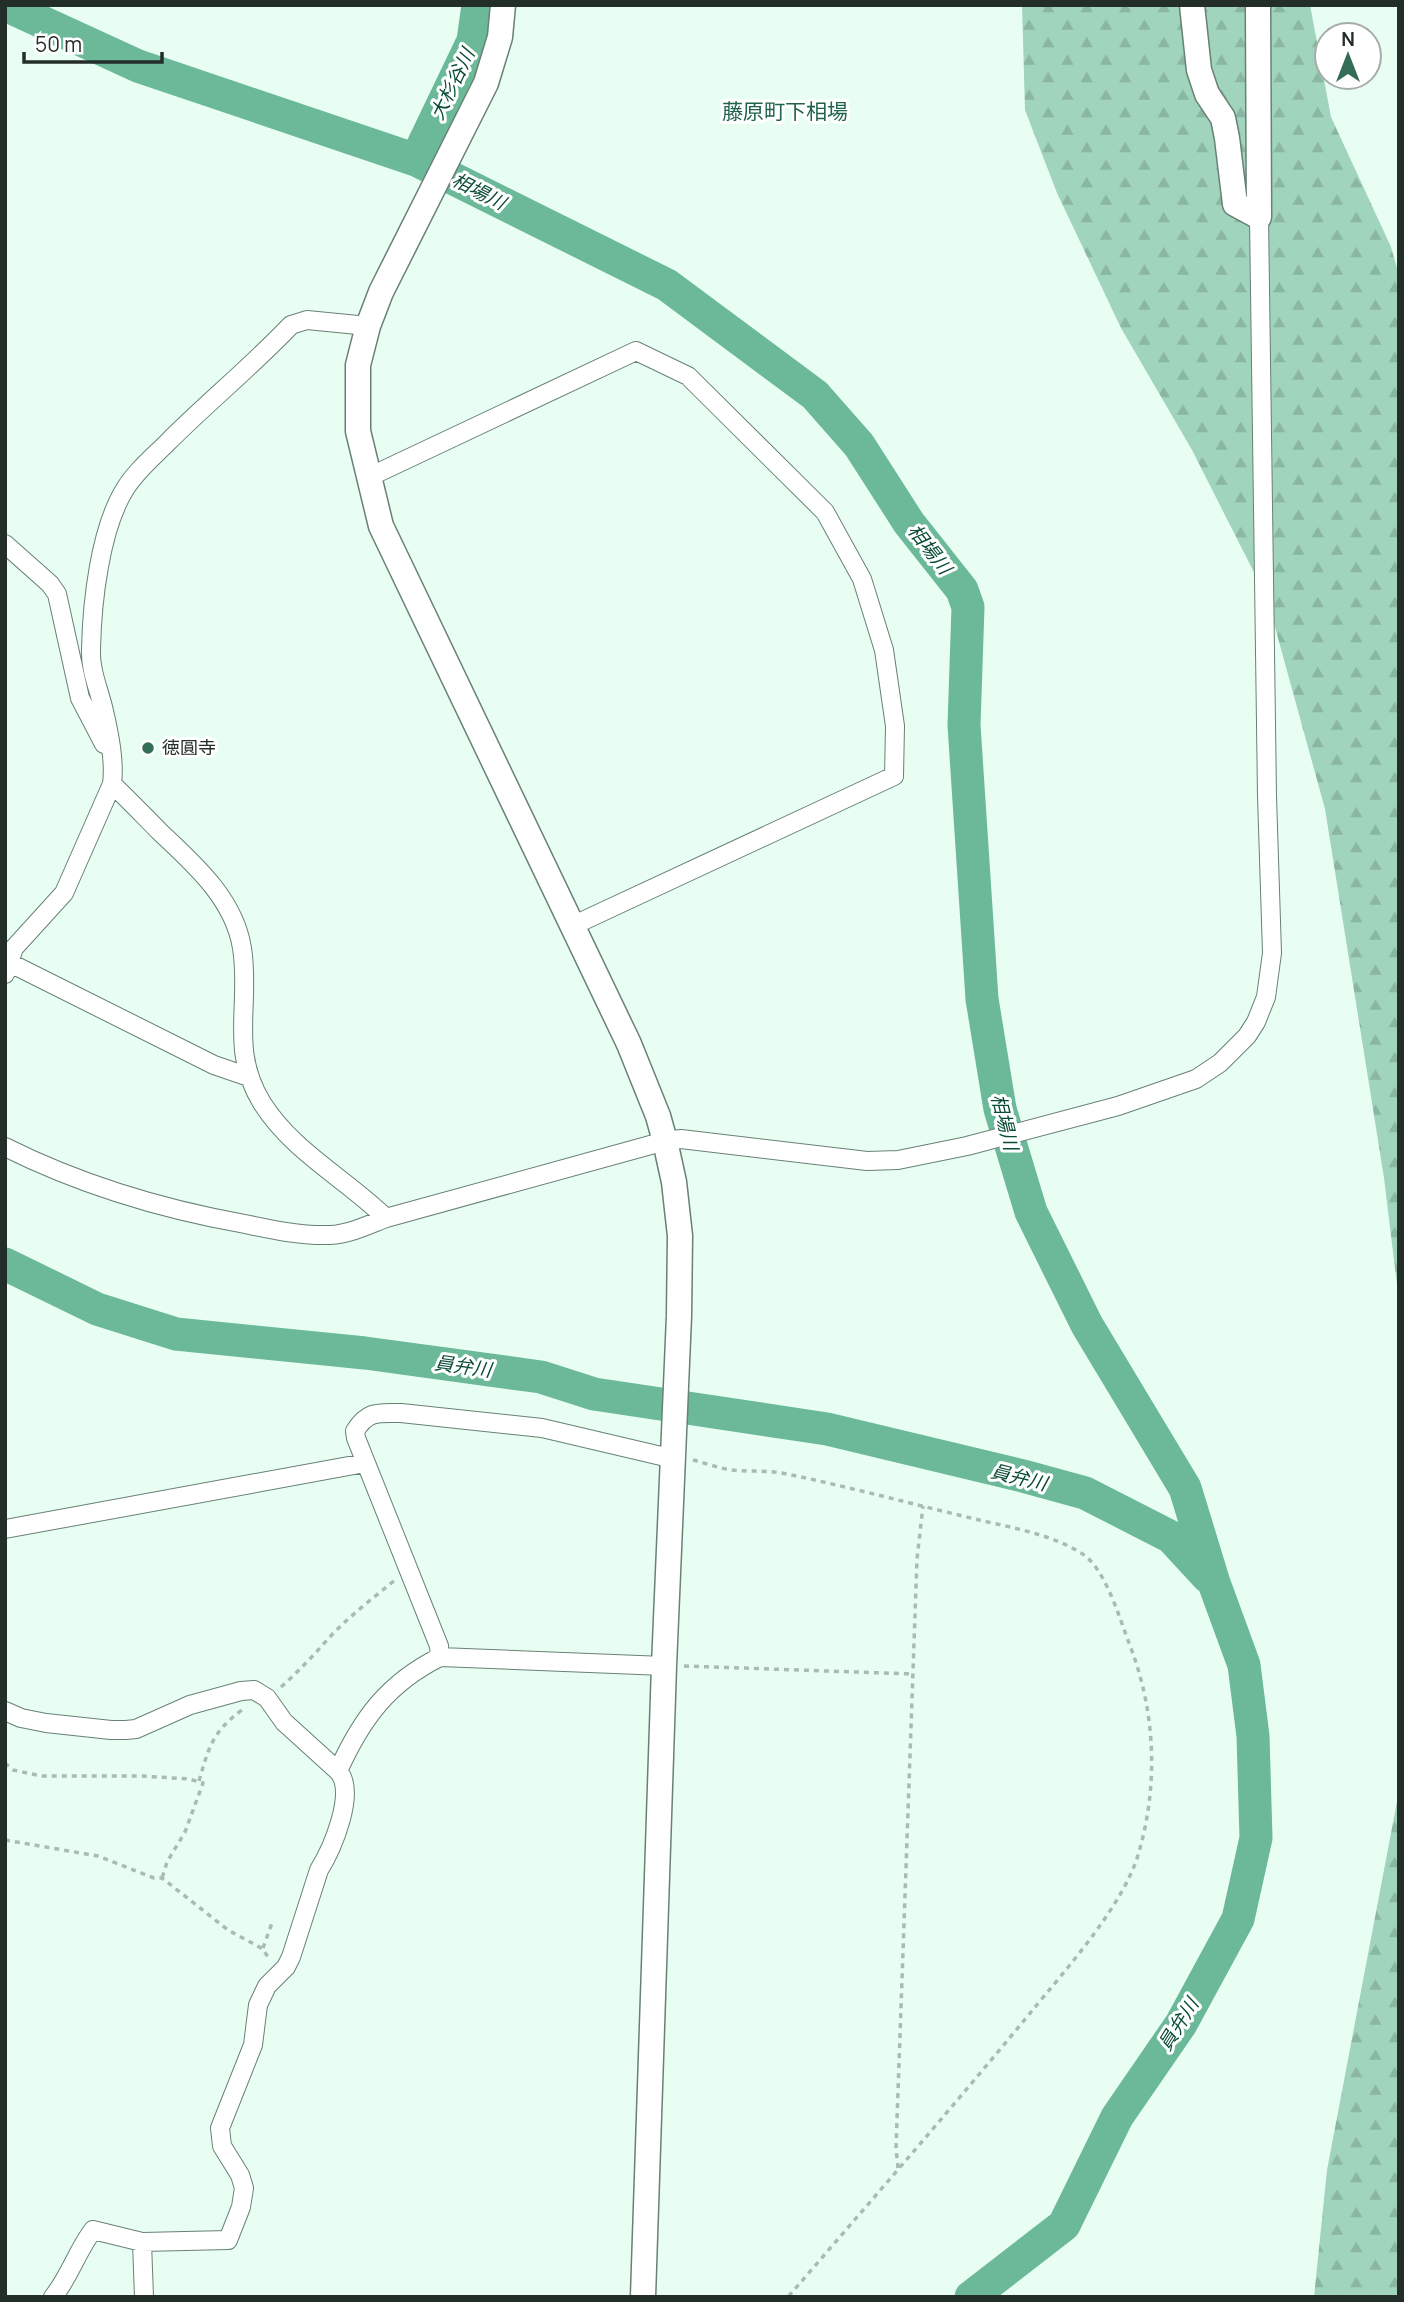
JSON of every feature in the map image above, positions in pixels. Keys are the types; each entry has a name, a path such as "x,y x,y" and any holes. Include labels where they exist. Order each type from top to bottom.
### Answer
{"street":[{"path":"503,5 494,60 466,125 381,292 368,326 358,365 358,431 381,526 629,1044 658,1116 674,1182 680,1236 679,1316 664,1666 643,2297"},
{"path":"1192,5 1199,70 1207,94 1223,118 1235,204 1259,217"},
{"path":"5,1146 67,1175 146,1203 307,1235 345,1234 386,1218 665,1141 681,1139 867,1161 898,1160 967,1146 1096,1112 1196,1079 1220,1063 1247,1036 1262,1011 1269,981 1272,943 1267,796 1258,5"},
{"path":"250,1077 214,1065 7,968 14,948 64,893 112,784 114,770 103,709 92,671 91,650 93,612 103,546 124,489 138,471 291,325 307,320 368,326"},
{"path":"369,477 636,351 688,376 825,512 862,579 884,650 895,726 894,776 572,926"},
{"path":"6,546 50,584 57,594 80,698 110,753"},
{"path":"112,784 186,856 222,896 242,945 243,1058 262,1102 282,1130 366,1198 386,1218"},
{"path":"440,1657 439,1646 356,1438 355,1431 366,1417 378,1413 401,1413 542,1428 674,1455"},
{"path":"5,1529 365,1463"},
{"path":"338,1771 363,1724 388,1692 413,1671 440,1657 664,1666"},
{"path":"5,1711 21,1718 58,1725 126,1730 190,1705 254,1690 265,1697 284,1723 344,1777 345,1784 344,1807 326,1859 319,1870 290,1957 279,1975 267,1986 258,2005 253,2045 220,2127 222,2146 240,2175 244,2188 242,2207 228,2240 142,2242 93,2230 80,2247 66,2280 53,2297"},
{"path":"142,2242 144,2297"}],"path":[{"path":"674,1455 728,1469 776,1472 923,1506 1049,1538 1079,1551 1093,1563 1104,1583 1142,1675 1151,1723 1152,1769 1139,1853 1119,1895 1069,1965 788,2297"},
{"path":"898,2170 896,2148 917,1559 923,1506"},
{"path":"199,1781 218,1730 231,1718 265,1697 309,1661 355,1614 408,1570"},
{"path":"664,1666 913,1674"},
{"path":"5,1763 13,1770 42,1776 141,1776 203,1783 185,1832 167,1862 163,1878"},
{"path":"5,1840 98,1856 154,1878 163,1878 228,1930 262,1949 279,1975"},
{"path":"262,1949 273,1920"}],"green space":[{"path":"1022,5 1310,5 1313,21 1313,91 1326,91 1331,117 1391,247 1399,275 1399,1301 1384,1178 1325,809 1267,598 1192,450 1121,328 1057,193 1025,110"},
{"path":"1399,1791 1399,2297 1314,2297 1327,2170"}],"waterway":[{"name":"相場川","path":"5,5 138,66 416,160 667,285 815,395 859,445 909,523 962,590 968,607 964,725 982,999 1000,1109 1031,1212 1087,1325 1185,1488 1214,1583 1244,1665 1253,1736 1256,1838 1238,1919 1181,2024 1117,2117 1064,2225 971,2297"},
{"name":"大杉谷川","path":"416,160 473,41 478,5"},
{"name":"員弁川","path":"5,1264 97,1309 176,1334 365,1353 541,1377 594,1394 827,1429 1023,1476 1085,1493 1171,1537 1208,1577"}],"place":[{"name":"徳圓寺","path":"148,748"}],"district":[{"name":"藤原町下相場","path":"785,112"}]}
